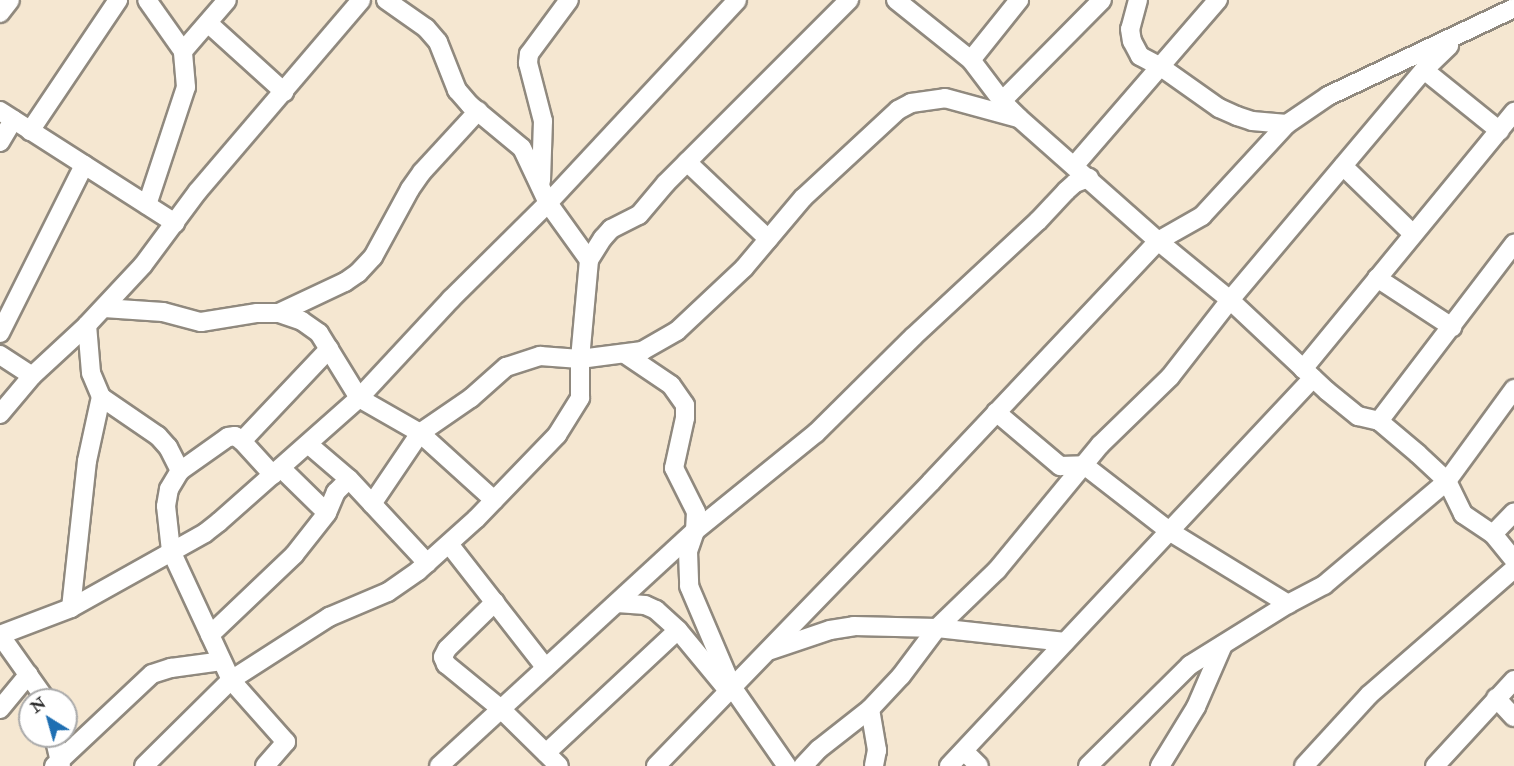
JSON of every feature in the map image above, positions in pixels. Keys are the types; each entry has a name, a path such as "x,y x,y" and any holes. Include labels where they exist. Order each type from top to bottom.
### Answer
{"street":[{"path":"0,13 10,0"},
{"path":"30,131 118,0"},
{"path":"147,0 183,51 186,87 147,205"},
{"path":"183,51 227,0"},
{"path":"0,414 32,376 104,308 143,265 198,191 361,0"},
{"path":"386,0 426,28 438,42 457,90 522,148 548,203 589,260"},
{"path":"540,186 543,121 528,63 529,54 569,0"},
{"path":"38,688 0,635 71,608 205,533 277,472 360,399 451,299 548,203 737,0"},
{"path":"144,766 231,680 329,617 388,592 427,563 494,500 557,435 580,398 580,359 589,260 611,230 639,215 687,162 849,0"},
{"path":"896,0 970,60 1002,101 1019,118 1158,241 1230,300 1308,373 1358,416 1379,421 1447,481 1463,514 1492,534 1514,560"},
{"path":"970,60 1019,0"},
{"path":"1002,101 1102,0"},
{"path":"1138,0 1130,29 1132,40 1140,56 1161,67 1219,108 1237,117 1252,121 1287,124"},
{"path":"1074,166 1218,0"},
{"path":"656,766 1158,241 1202,216 1287,124 1329,96 1514,8"},
{"path":"208,23 284,92"},
{"path":"803,766 819,749 870,708 901,676 937,628 997,570 1100,445 1170,377 1230,300 1424,70 1461,35"},
{"path":"1424,70 1500,131"},
{"path":"372,504 420,433 471,399 506,367 540,356 580,359 642,351 677,331 744,268 803,198 898,110 912,103 945,98 1019,118"},
{"path":"279,313 345,282 358,273 373,257 422,172 478,111"},
{"path":"949,766 1168,531 1308,373 1377,278 1514,112"},
{"path":"0,142 6,115 175,222"},
{"path":"687,162 768,239"},
{"path":"0,333 84,165"},
{"path":"1343,166 1413,234"},
{"path":"439,766 695,531 816,433 913,337 1038,221 1066,191 1076,183 1089,178"},
{"path":"1379,421 1514,244"},
{"path":"1377,278 1452,327"},
{"path":"104,308 163,312 201,322 257,313 279,313 302,321 319,333 360,399 420,433 494,500"},
{"path":"87,325 91,373 101,397 158,436 168,447 180,471"},
{"path":"242,441 329,349"},
{"path":"625,354 671,385 685,405 686,418 674,468 696,512 695,531 688,551 689,586 730,689"},
{"path":"0,355 32,376"},
{"path":"1092,765 1190,665 1288,604 1324,585 1352,564 1447,481 1514,389"},
{"path":"71,608 87,461 101,397"},
{"path":"996,412 1060,466 1084,465 1168,531 1288,604"},
{"path":"266,766 286,742 231,680 171,551 166,506 169,489 180,471 228,437 235,436 327,513"},
{"path":"308,444 350,479 427,563"},
{"path":"210,634 294,555 327,513 336,492 350,479"},
{"path":"1492,534 1514,512"},
{"path":"449,544 546,668"},
{"path":"1304,766 1369,695 1514,570"},
{"path":"495,602 447,649 443,657 446,664 501,709 553,760 678,630"},
{"path":"617,603 645,605 656,610 678,630 730,689 787,766"},
{"path":"767,651 830,630 854,626 937,628 1065,642"},
{"path":"1160,766 1196,707 1222,645"},
{"path":"58,765 152,674 171,668 222,661"},
{"path":"0,709 29,674"},
{"path":"1435,766 1514,680"},
{"path":"1496,699 1514,717"},
{"path":"870,708 877,750 874,766"},
{"path":"56,748 58,765"},
{"path":"964,751 979,766"}]}
